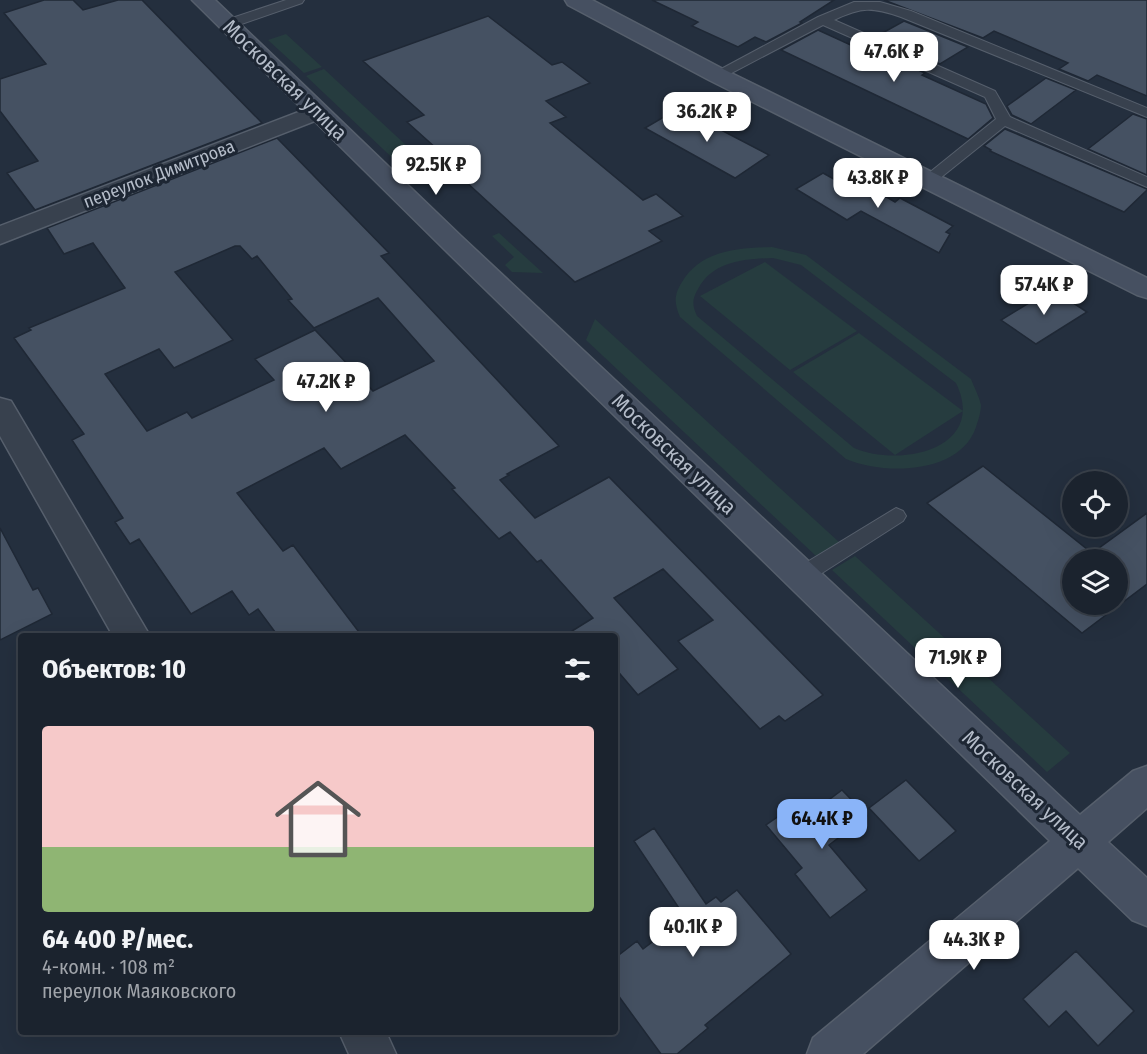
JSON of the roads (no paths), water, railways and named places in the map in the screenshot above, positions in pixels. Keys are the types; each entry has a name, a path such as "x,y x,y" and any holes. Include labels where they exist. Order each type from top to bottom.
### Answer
{"main road":[{"name":"Московская улица","path":"203,0 317,112 1147,906"},
{"path":"576,0 717,75 1144,284"},
{"path":"829,1054 1147,784"}],"street":[{"name":"переулок Димитрова","path":"0,236 317,112"},
{"path":"0,409 130,633"},
{"path":"363,1035 374,1054"}],"lane":[{"path":"228,24 298,0"},
{"path":"717,75 854,6 880,6 906,14 1147,113"},
{"path":"823,20 990,94 1004,120 1147,182"},
{"path":"929,180 1004,120"},
{"path":"801,576 896,516"}]}
